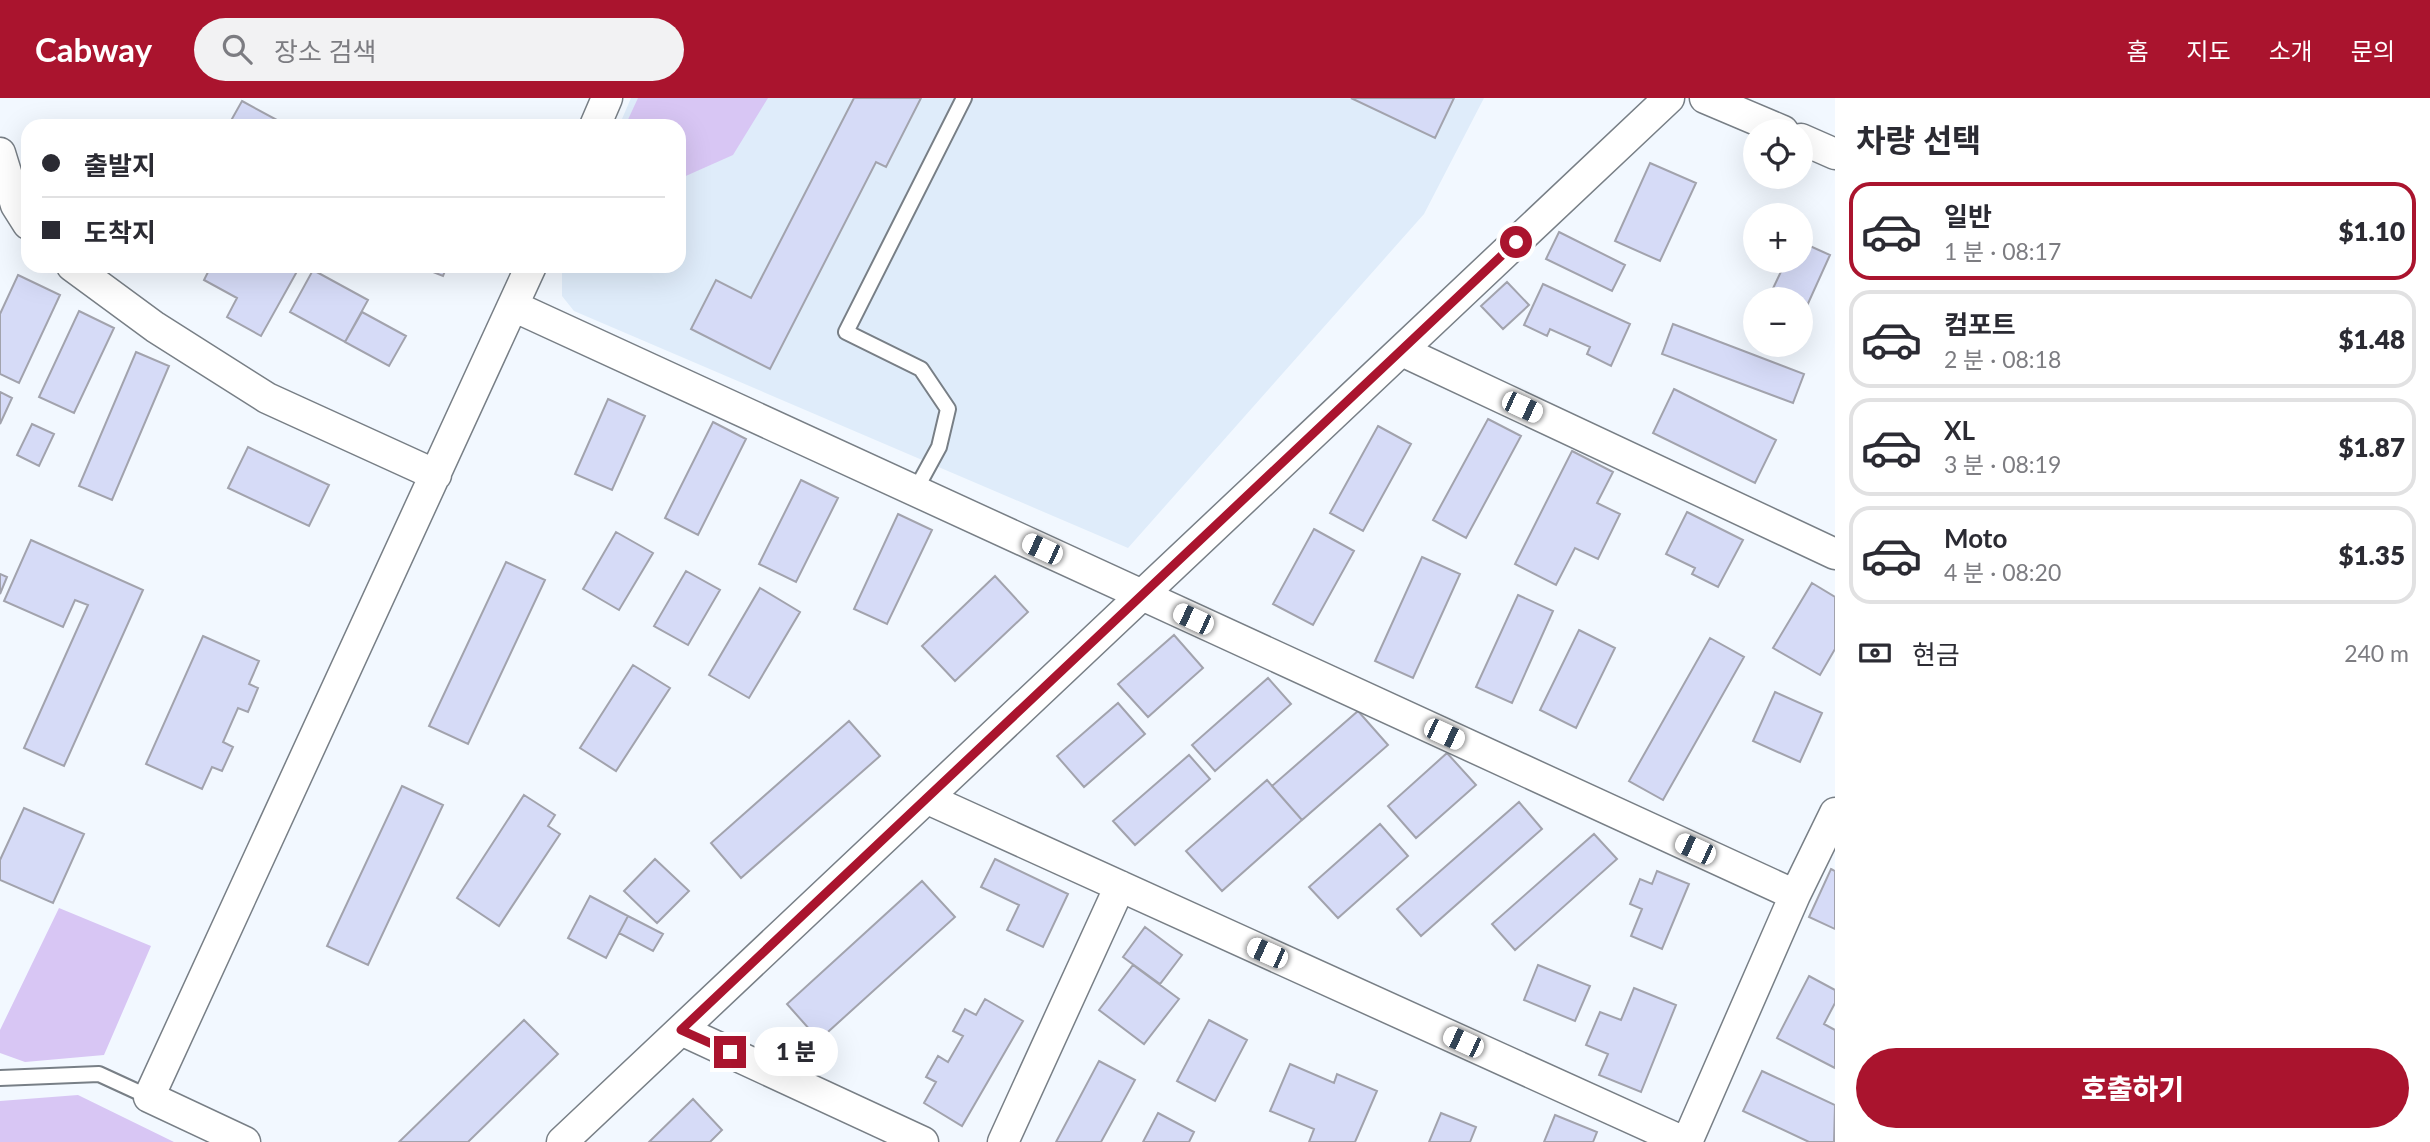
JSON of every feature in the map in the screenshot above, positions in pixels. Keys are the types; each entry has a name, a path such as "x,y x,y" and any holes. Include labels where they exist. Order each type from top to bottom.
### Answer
{"street":[{"path":"598,119 607,98"},
{"path":"562,1142 1669,98"},
{"path":"1705,98 1755,119"},
{"path":"1813,144 1835,154"},
{"path":"0,153 16,205 21,213"},
{"path":"82,273 155,327 267,398 436,475"},
{"path":"246,1142 149,1097 528,273"},
{"path":"513,306 1795,895"},
{"path":"1402,351 1835,554"},
{"path":"928,799 1686,1142 1795,895 1835,813"},
{"path":"1003,1142 1120,886"},
{"path":"681,1030 923,1142"}],"lane":[{"path":"915,491 939,447 948,409 921,369 846,332 964,98"},
{"path":"0,1078 99,1074 149,1097"}],"shaded area":[{"path":"631,98 1484,98 1424,214 1128,548 574,311 562,296 562,273 686,273 686,119 622,119"},
{"path":"638,98 768,98 733,155 686,176 686,119 628,119"},
{"path":"59,908 151,946 104,1055 25,1062 0,1053 0,1030"},
{"path":"78,1095 174,1142 0,1142 0,1101"}],"building":[{"path":"854,98 921,98 886,167 876,162 770,369 691,329 716,280 751,298"},
{"path":"1351,98 1454,98 1435,138"},
{"path":"242,101 275,119 232,119"},
{"path":"1650,163 1696,183 1660,261 1615,241"},
{"path":"1559,232 1625,265 1612,291 1546,259"},
{"path":"1813,247 1830,255 1813,293 1813,287 1774,287 1780,273 1813,273"},
{"path":"208,273 296,273 261,336 227,317 237,298 204,280"},
{"path":"311,273 318,273 368,300 345,342 290,312"},
{"path":"18,275 60,295 19,383 0,374 0,314"},
{"path":"1507,282 1529,305 1503,329 1481,306"},
{"path":"1543,284 1630,324 1611,366 1587,354 1590,347 1550,329 1547,336 1524,325"},
{"path":"79,311 114,328 74,413 39,397"},
{"path":"362,312 406,336 389,366 345,342"},
{"path":"1673,324 1743,351 1743,357 1759,357 1804,374 1793,403 1662,354"},
{"path":"136,352 169,366 112,500 79,486"},
{"path":"1674,389 1776,440 1755,483 1653,433"},
{"path":"0,392 12,398 0,424"},
{"path":"608,399 645,416 612,490 575,474"},
{"path":"1488,419 1521,436 1466,538 1433,520"},
{"path":"713,422 746,439 698,535 665,518"},
{"path":"32,424 54,434 39,466 17,455"},
{"path":"1378,426 1411,444 1363,531 1330,513"},
{"path":"248,447 329,485 309,526 228,488"},
{"path":"1572,451 1613,472 1597,503 1620,514 1598,559 1575,548 1556,585 1515,564"},
{"path":"801,480 838,498 796,582 759,564"},
{"path":"1687,512 1743,540 1718,587 1692,574 1695,568 1666,554"},
{"path":"898,514 932,530 887,624 854,609"},
{"path":"1314,529 1354,551 1313,625 1273,604"},
{"path":"616,532 653,553 619,610 583,589"},
{"path":"31,540 143,590 64,766 24,748 88,605 75,600 63,627 4,601"},
{"path":"1422,557 1460,574 1413,678 1375,661"},
{"path":"506,562 545,580 468,744 429,726"},
{"path":"686,571 720,590 688,645 654,626"},
{"path":"0,574 7,577 0,594"},
{"path":"995,576 1028,612 955,681 922,646"},
{"path":"1812,583 1835,597 1835,649 1820,675 1773,648"},
{"path":"760,588 800,612 749,698 709,675"},
{"path":"1518,595 1553,611 1512,703 1476,687"},
{"path":"1579,630 1615,648 1576,728 1540,710"},
{"path":"1174,635 1203,668 1148,717 1118,684"},
{"path":"203,636 259,661 249,684 258,688 248,712 238,708 223,742 233,747 222,771 212,767 202,789 146,764"},
{"path":"1710,638 1744,657 1663,800 1629,781"},
{"path":"633,665 670,688 616,771 580,748"},
{"path":"1268,678 1291,704 1215,771 1192,745"},
{"path":"1775,692 1822,713 1800,762 1753,741"},
{"path":"1118,703 1145,734 1084,787 1057,756"},
{"path":"1358,711 1388,745 1302,820 1272,786"},
{"path":"849,721 880,756 741,878 711,843"},
{"path":"1447,753 1476,785 1416,838 1388,806"},
{"path":"1189,755 1210,779 1135,845 1113,821"},
{"path":"1267,780 1302,820 1222,891 1186,851"},
{"path":"402,786 443,805 368,965 327,946"},
{"path":"524,795 555,815 548,826 560,834 499,926 457,898"},
{"path":"1519,802 1542,829 1421,936 1397,909"},
{"path":"24,808 84,834 53,903 0,880 0,860"},
{"path":"1380,824 1408,856 1338,918 1309,887"},
{"path":"1594,834 1617,859 1515,950 1492,924"},
{"path":"655,859 689,891 657,923 624,891"},
{"path":"995,859 1068,894 1043,947 1007,930 1019,905 981,887"},
{"path":"1831,869 1835,871 1835,929 1809,917"},
{"path":"1657,871 1689,884 1662,949 1631,936 1642,909 1630,904 1640,879 1652,884"},
{"path":"922,881 955,917 819,1040 787,1004"},
{"path":"590,896 628,916 606,958 568,938"},
{"path":"628,916 663,934 653,951 619,933"},
{"path":"1145,927 1182,955 1160,984 1123,957"},
{"path":"1133,965 1179,999 1144,1044 1099,1010"},
{"path":"1538,965 1590,986 1575,1021 1524,1000"},
{"path":"1809,976 1835,990 1835,1003 1824,1024 1835,1030 1835,1068 1777,1038"},
{"path":"1634,988 1676,1005 1641,1092 1599,1075 1608,1054 1586,1045 1600,1012 1621,1020"},
{"path":"985,999 1023,1021 962,1126 924,1103 936,1082 926,1077 938,1056 948,1062 963,1036 953,1031 965,1009 976,1015"},
{"path":"524,1020 558,1054 468,1142 399,1142"},
{"path":"1209,1020 1247,1040 1215,1101 1177,1081"},
{"path":"1099,1061 1135,1080 1101,1142 1056,1142"},
{"path":"1290,1064 1334,1083 1337,1074 1377,1091 1355,1142 1309,1142 1314,1129 1270,1111"},
{"path":"1762,1071 1835,1105 1834,1142 1809,1142 1743,1111"},
{"path":"693,1099 722,1130 710,1142 649,1142"},
{"path":"1158,1113 1194,1132 1189,1142 1143,1142"},
{"path":"1441,1113 1476,1127 1470,1142 1429,1142"},
{"path":"1555,1115 1597,1132 1593,1142 1544,1142"}],"route":[{"path":"730,1052 681,1030 1516,242"}]}
